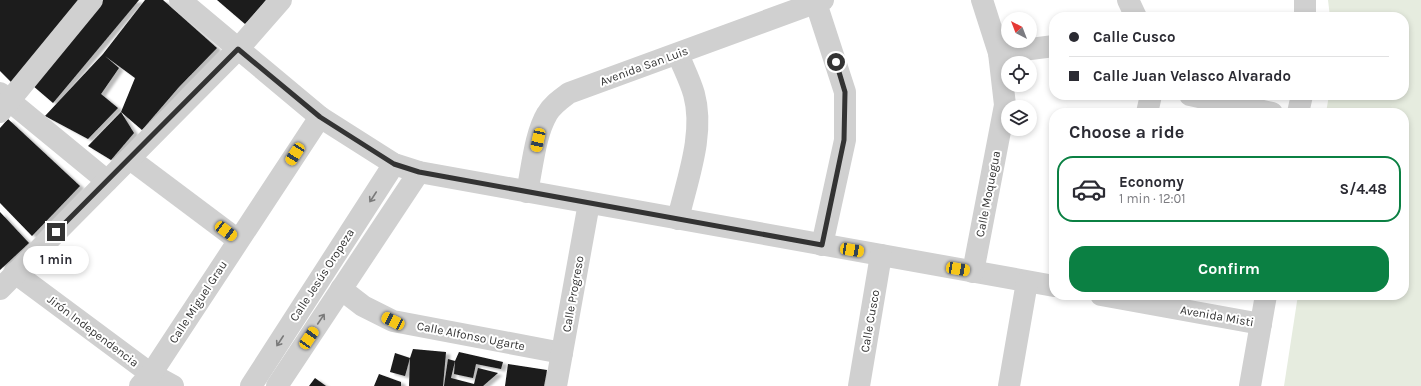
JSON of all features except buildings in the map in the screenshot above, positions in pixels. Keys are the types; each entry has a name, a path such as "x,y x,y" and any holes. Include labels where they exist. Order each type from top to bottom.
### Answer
{"street":[{"path":"92,0 3,102 107,181"},
{"path":"180,0 320,117 394,164 419,172 527,192 1049,285"},
{"path":"0,289 238,49 281,0"},
{"name":"Calle Moquegua","path":"973,272 1004,104 999,53 982,0"},
{"path":"1128,0 1134,12"},
{"path":"1305,0 1305,12"},
{"path":"820,1 845,92 844,140 822,245"},
{"name":"Avenida San Luis","path":"527,192 541,126 547,113 557,102 570,94 820,1"},
{"path":"999,53 1049,47"},
{"path":"678,54 694,94 697,114 696,140 678,219"},
{"path":"1213,100 1249,108"},
{"name":"Calle Miguel Grau","path":"145,380 320,117"},
{"path":"130,159 238,240"},
{"name":"Calle Jesús Oropeza","path":"251,386 394,164"},
{"name":"Calle Jesús Oropeza","path":"276,386 419,172"},
{"name":"Calle Progreso","path":"556,386 589,203"},
{"name":"Calle Cusco","path":"859,386 881,256"},
{"name":"Jirón Independencia","path":"15,273 145,380 174,386"},
{"path":"1009,386 1028,282"},
{"name":"Calle Alfonso Ugarte","path":"341,289 364,306 393,321 562,353"},
{"name":"Avenida Misti","path":"1132,300 1261,324"},
{"path":"1250,386 1265,300"}],"shaded area":[{"path":"1328,0 1421,0 1421,386 1284,386 1297,300 1409,300 1409,108 1327,108 1328,100 1409,100 1409,12 1329,12"}],"route":[{"path":"56,232 238,49 320,117 394,164 419,172 822,245 844,140 845,92 836,62"}]}
